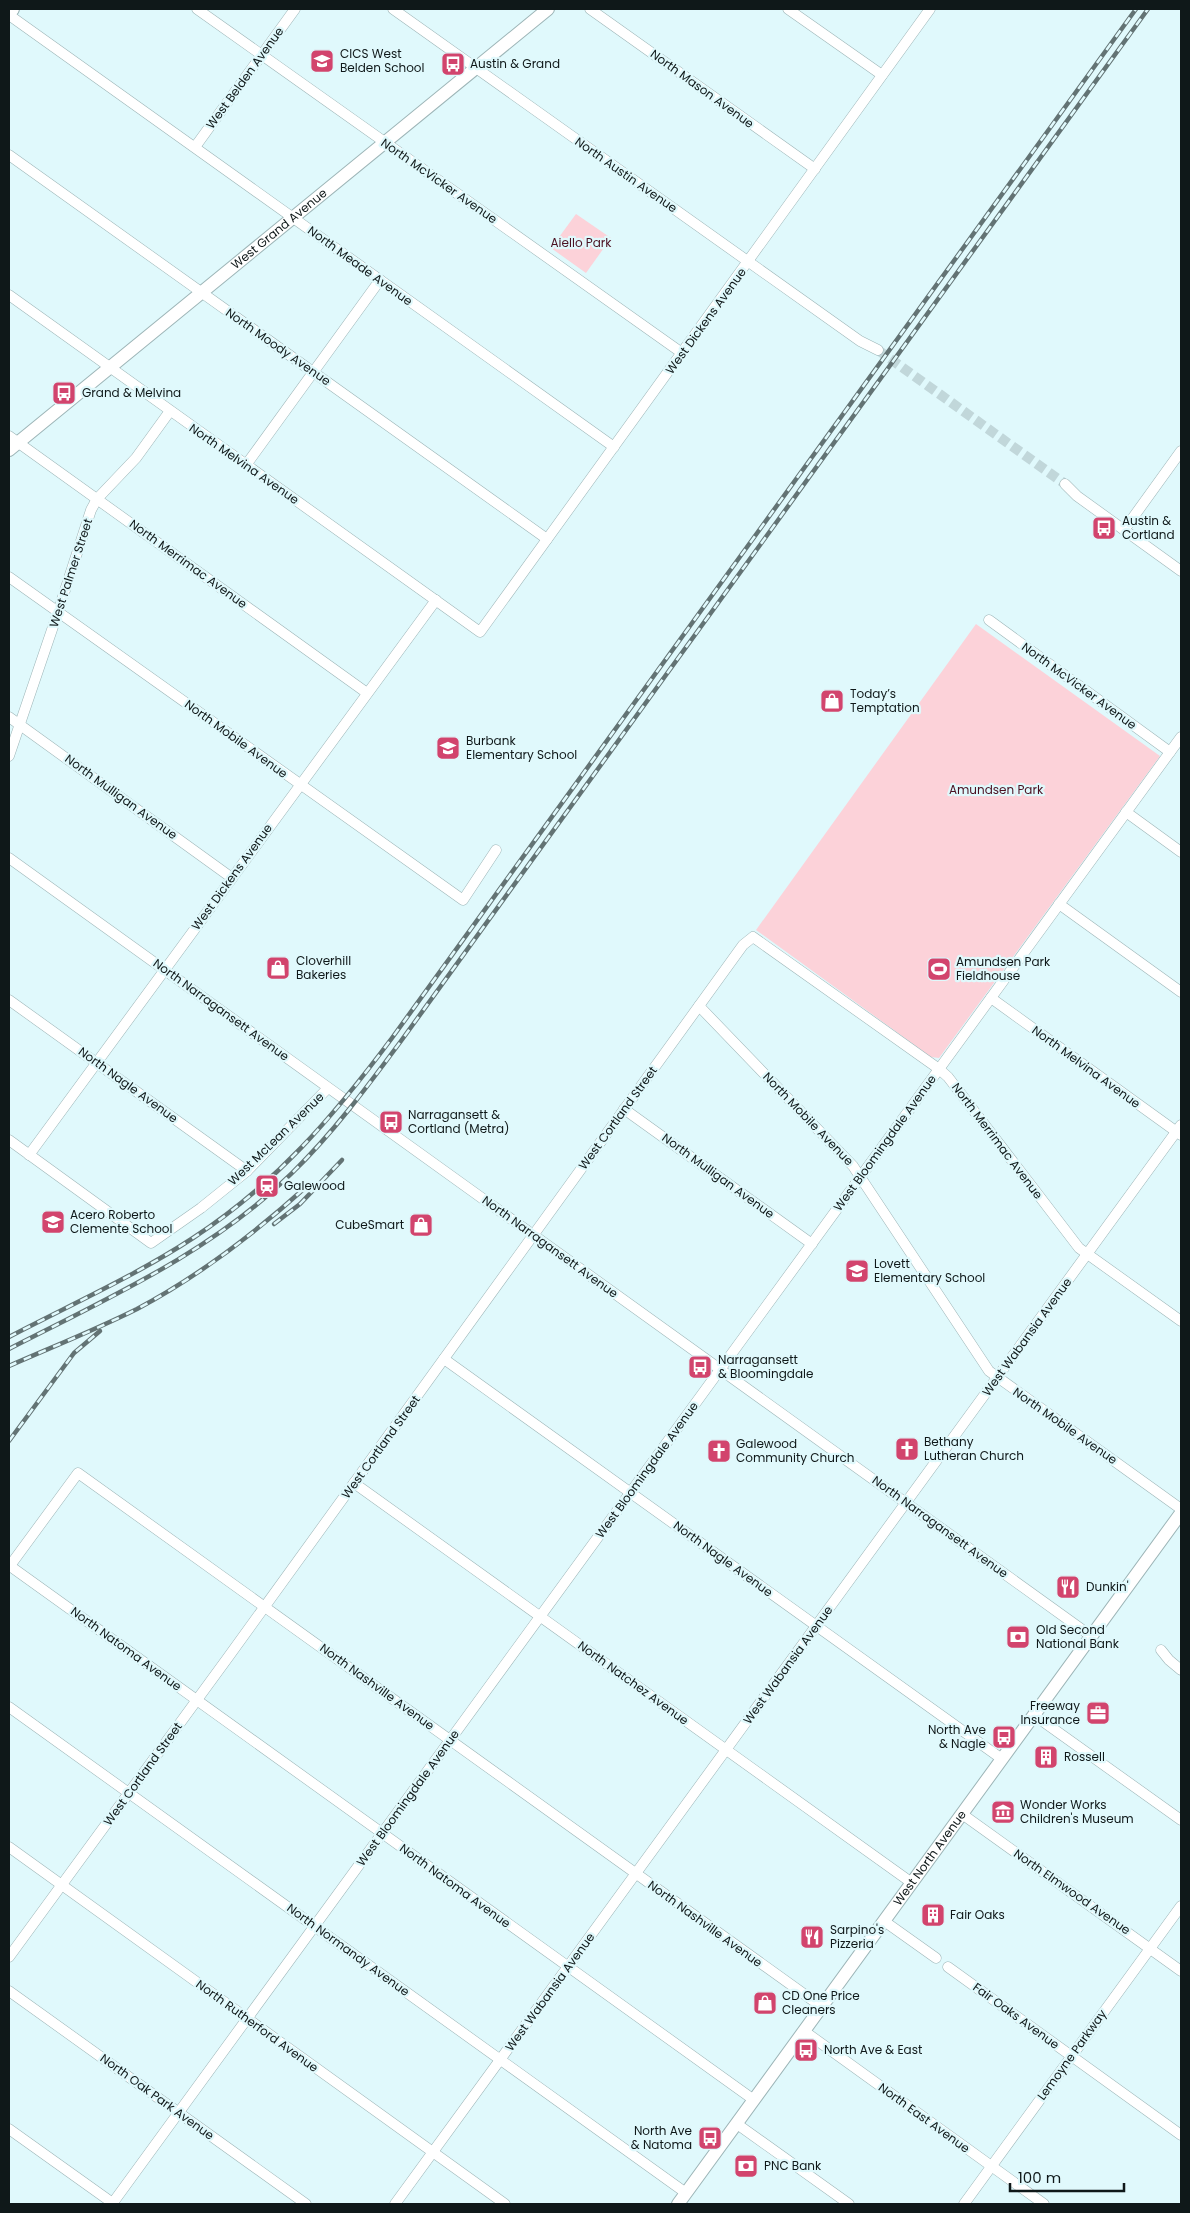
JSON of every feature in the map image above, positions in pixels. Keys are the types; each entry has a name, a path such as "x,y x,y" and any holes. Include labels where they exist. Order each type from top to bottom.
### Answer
{"main road":[{"path":"9,15 13,9"},
{"name":"West Grand Avenue","path":"12,443 110,368 548,9"},
{"name":"West North Avenue","path":"678,2204 1181,1513"}],"street":[{"name":"North McVicker Avenue","path":"197,9 682,353"},
{"name":"West Belden Avenue","path":"195,148 295,9"},
{"name":"North Austin Avenue","path":"393,9 860,341 866,350 876,353"},
{"name":"North Mason Avenue","path":"590,9 815,170"},
{"path":"788,9 882,76"},
{"name":"West Dickens Avenue","path":"480,632 930,9"},
{"name":"North Meade Avenue","path":"9,15 614,447"},
{"name":"North Moody Avenue","path":"9,155 547,539"},
{"path":"246,464 380,280"},
{"name":"North Melvina Avenue","path":"9,295 480,632"},
{"name":"West Palmer Street","path":"9,756 91,510 97,499 136,458 170,411"},
{"name":"North Merrimac Avenue","path":"12,443 97,499 368,693"},
{"path":"1124,530 1181,451"},
{"path":"1063,487 1068,495 1077,496 1181,571"},
{"name":"North Mobile Avenue","path":"9,577 463,900 496,850"},
{"name":"West Dickens Avenue","path":"29,1155 436,600"},
{"name":"North McVicker Avenue","path":"989,620 1170,752"},
{"name":"North Mulligan Avenue","path":"9,717 232,878"},
{"name":"West Bloomingdale Avenue","path":"113,2204 1181,737"},
{"path":"1126,812 1181,852"},
{"name":"North Narragansett Avenue","path":"9,858 1092,1636"},
{"path":"1059,904 1181,992"},
{"name":"North Merrimac Avenue","path":"753,937 948,1077 1079,1248 1181,1321"},
{"name":"West Cortland Street","path":"9,1957 265,1607 743,945 753,937"},
{"name":"North Melvina Avenue","path":"991,998 1180,1131"},
{"name":"North Nagle Avenue","path":"9,1000 247,1171"},
{"name":"North Mobile Avenue","path":"699,1006 854,1166 988,1371 1181,1509"},
{"name":"West McLean Avenue","path":"29,1155 151,1244 201,1208 247,1171 328,1088"},
{"name":"North Mulligan Avenue","path":"624,1109 812,1244"},
{"name":"West Wabansia Avenue","path":"395,2204 1087,1254 1180,1131"},
{"path":"9,1140 29,1155"},
{"name":"North Nagle Avenue","path":"444,1359 1002,1759"},
{"name":"North Nashville Avenue","path":"9,1566 78,1473 822,2007"},
{"name":"North Natchez Avenue","path":"354,1483 912,1883"},
{"name":"North Natoma Avenue","path":"9,1566 754,2100"},
{"path":"1161,1650 1181,1670"},
{"name":"North Normandy Avenue","path":"9,1707 686,2193"},
{"path":"1034,1715 1181,1820"},
{"name":"North Elmwood Avenue","path":"962,1814 1181,1971"},
{"name":"North Rutherford Avenue","path":"9,1848 505,2204"},
{"name":"Lemoyne Parkway","path":"964,2204 1181,1906"},
{"path":"884,1921 936,1958"},
{"name":"Fair Oaks Avenue","path":"948,1967 1181,2135"},
{"name":"North Oak Park Avenue","path":"9,1991 306,2204"},
{"name":"North East Avenue","path":"804,2031 1044,2204"},
{"path":"737,2124 849,2204"},
{"path":"9,2129 113,2204"}],"green space":[{"name":"Aiello Park","path":"576,214 611,238 586,273 551,248"},
{"name":"Amundsen Park","path":"976,624 1160,756 939,1058 931,1057 756,930"}],"tunnel":[{"path":"878,350 1065,484"}],"railway":[{"path":"9,1337 125,1278 171,1252 223,1217 277,1172 348,1095 392,1038 1136,9"},
{"path":"9,1349 158,1272 228,1227 292,1173 336,1126 401,1041 1148,9"},
{"path":"274,1224 300,1204 342,1160"},
{"path":"9,1366 137,1309 182,1283 225,1253 306,1187"},
{"path":"9,1441 74,1353 100,1331"}],"place":[{"name":"CICS West Belden School","path":"322,61"},
{"name":"Austin & Grand","path":"453,64"},
{"name":"Grand & Melvina","path":"64,393"},
{"name":"Austin & Cortland","path":"1104,528"},
{"name":"Today’s Temptation","path":"832,701"},
{"name":"Burbank Elementary School","path":"448,748"},
{"name":"Cloverhill Bakeries","path":"278,968"},
{"name":"Amundsen Park Fieldhouse","path":"939,969"},
{"name":"Narragansett & Cortland (Metra)","path":"391,1122"},
{"name":"Galewood","path":"267,1186"},
{"name":"Acero Roberto Clemente School","path":"53,1222"},
{"name":"CubeSmart","path":"421,1225"},
{"name":"Lovett Elementary School","path":"857,1271"},
{"name":"Narragansett & Bloomingdale","path":"700,1367"},
{"name":"Bethany Lutheran Church","path":"907,1449"},
{"name":"Galewood Community Church","path":"719,1451"},
{"name":"Dunkin'","path":"1068,1587"},
{"name":"Old Second National Bank","path":"1018,1637"},
{"name":"Freeway Insurance","path":"1098,1713"},
{"name":"North Ave & Nagle","path":"1004,1737"},
{"name":"Rossell","path":"1046,1757"},
{"name":"Wonder Works Children's Museum","path":"1003,1812"},
{"name":"Fair Oaks","path":"933,1915"},
{"name":"Sarpino's Pizzeria","path":"812,1937"},
{"name":"CD One Price Cleaners","path":"765,2003"},
{"name":"North Ave & East","path":"806,2050"},
{"name":"North Ave & Natoma","path":"710,2138"},
{"name":"PNC Bank","path":"746,2166"}]}
